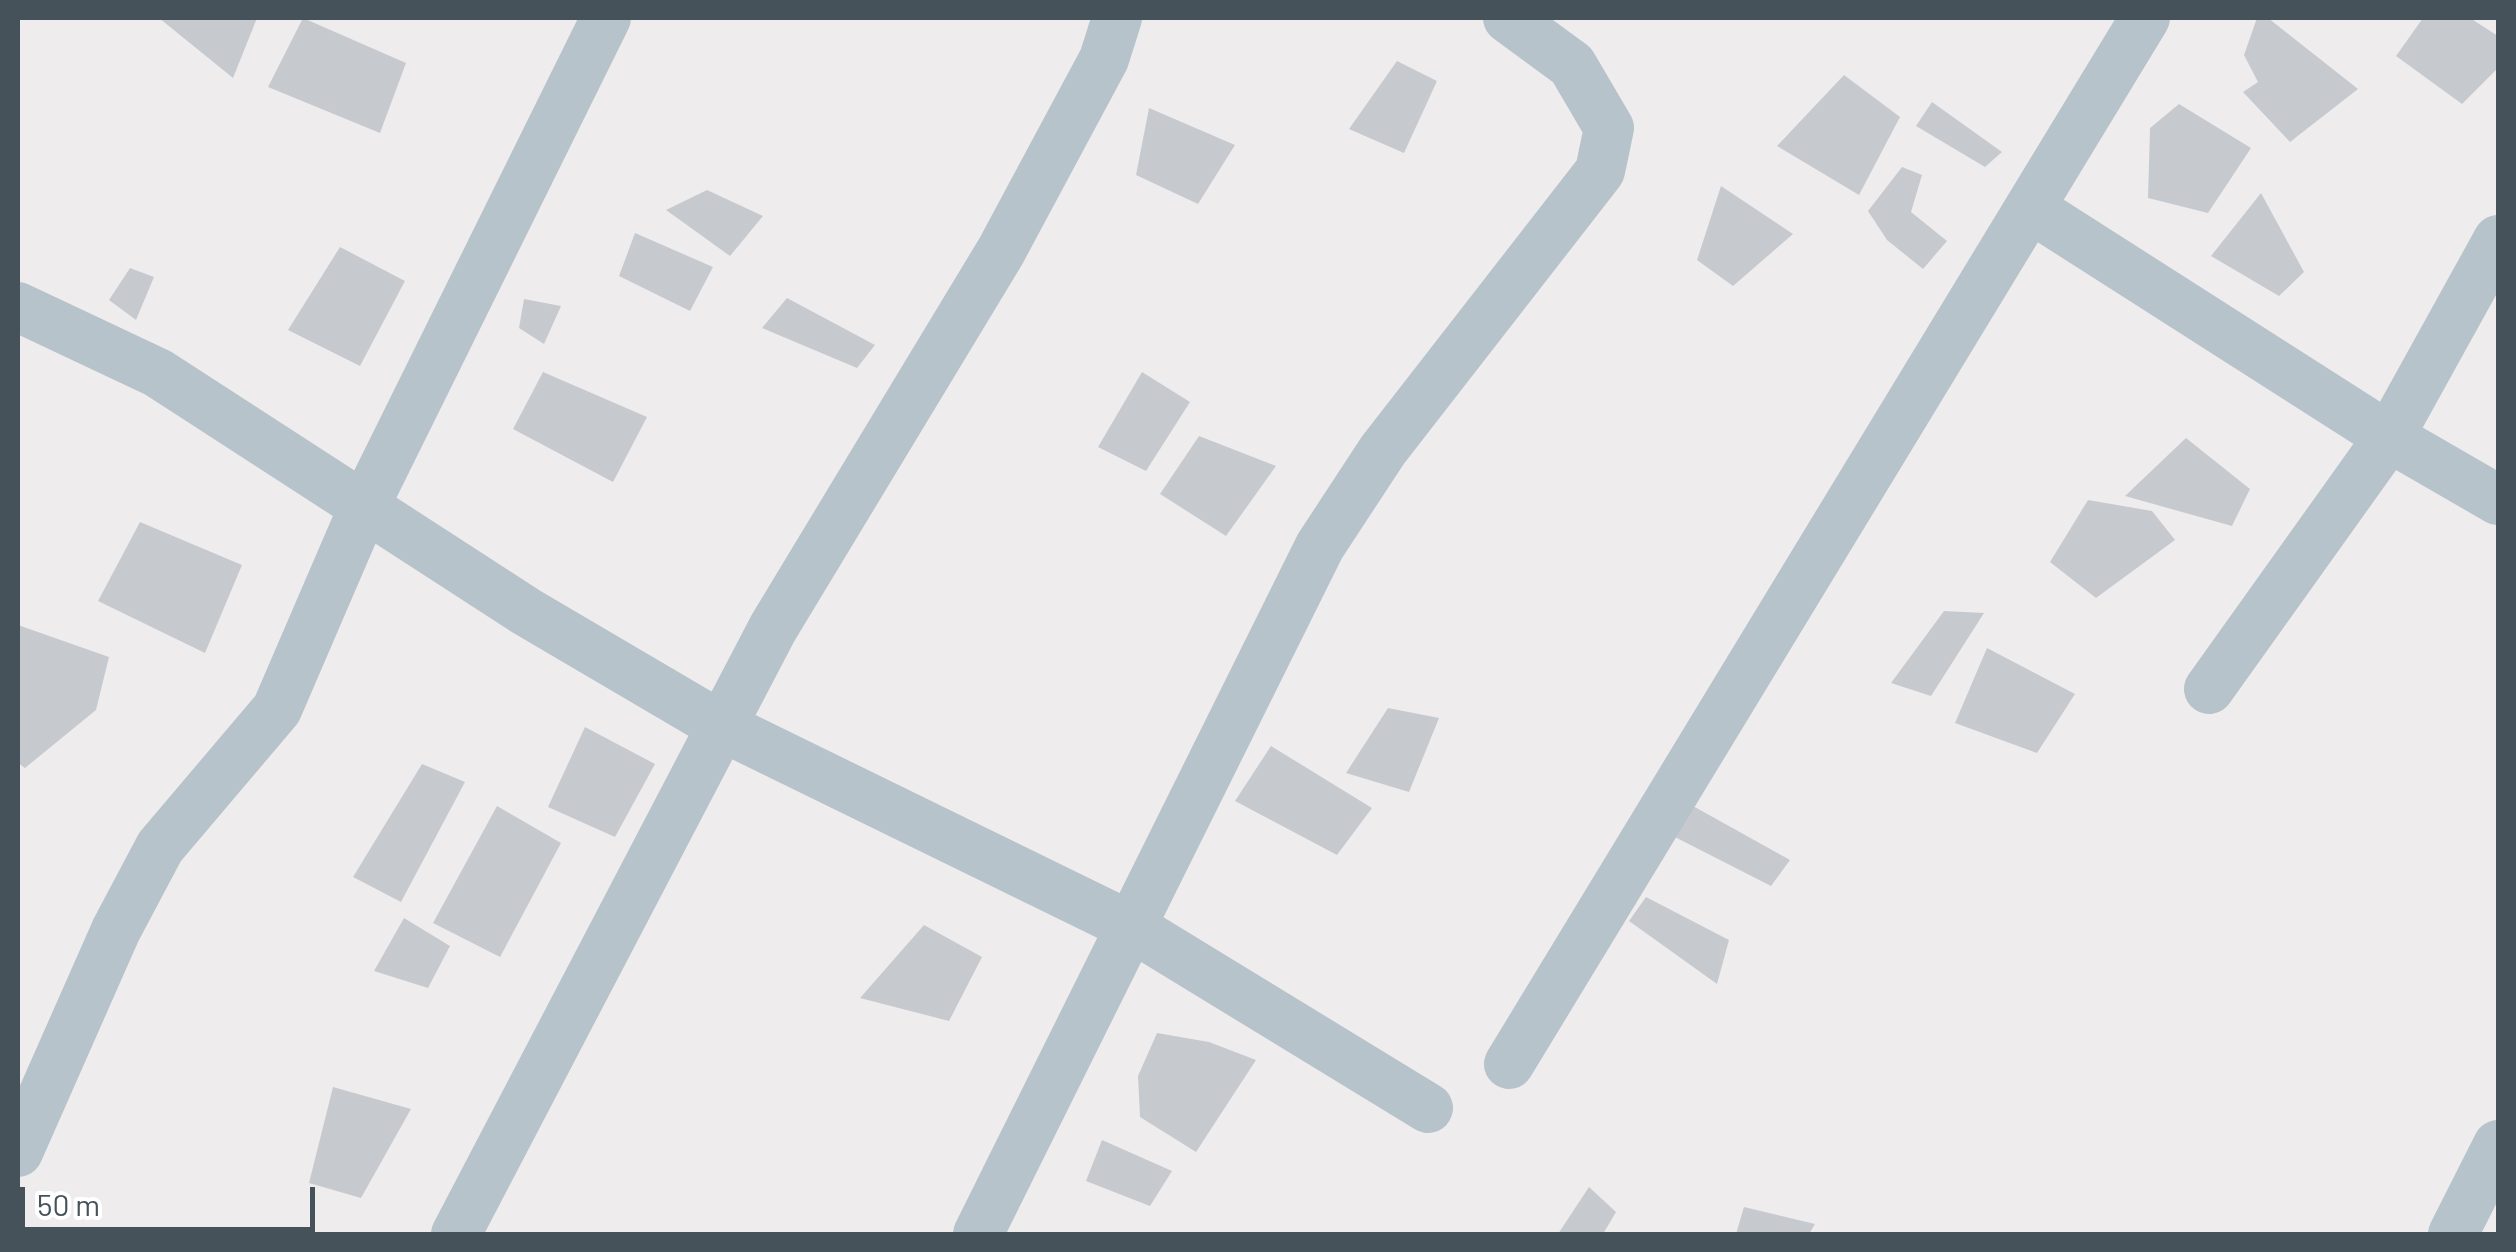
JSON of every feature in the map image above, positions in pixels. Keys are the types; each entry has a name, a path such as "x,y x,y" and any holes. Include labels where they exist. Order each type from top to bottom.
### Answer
{"street":[{"path":"18,1152 116,930 160,847 276,708 364,507 606,18"},
{"path":"456,1234 773,628 1000,251 1104,59 1116,18"},
{"path":"1509,1064 2145,18"},
{"path":"978,1234 1320,546 1383,450 1600,171 1610,128 1572,66 1532,20"},
{"path":"2032,208 2389,437 2498,500"},
{"path":"2210,689 2389,437 2498,240"},
{"path":"18,307 158,374 527,612 721,726 1130,926 1428,1108"},
{"path":"2453,1234 2498,1144"}],"building":[{"path":"159,18 257,18 233,78"},
{"path":"303,18 406,63 380,133 268,87"},
{"path":"2257,18 2268,18 2358,89 2290,142 2243,92 2258,82 2244,55"},
{"path":"2423,18 2470,18 2498,36 2498,68 2462,104 2396,56"},
{"path":"1397,61 1437,81 1404,153 1349,129"},
{"path":"1844,75 1900,117 1859,195 1777,146"},
{"path":"1932,102 2002,152 1985,167 1916,126"},
{"path":"2179,104 2251,148 2208,213 2148,198 2150,128"},
{"path":"1149,108 1235,145 1198,204 1136,175"},
{"path":"1902,167 1922,175 1911,212 1947,241 1923,269 1887,240 1868,211"},
{"path":"1721,186 1793,234 1733,286 1697,260"},
{"path":"707,190 763,216 730,256 666,210"},
{"path":"2261,193 2304,272 2279,296 2211,256"},
{"path":"635,233 713,267 690,311 619,276"},
{"path":"340,247 405,281 360,366 288,330"},
{"path":"130,268 154,277 136,320 109,300"},
{"path":"787,298 875,345 857,368 762,328"},
{"path":"524,299 561,306 544,344 519,328"},
{"path":"543,372 647,417 613,482 513,429"},
{"path":"1142,372 1190,402 1146,471 1098,447"},
{"path":"1199,436 1276,466 1226,536 1160,494"},
{"path":"2186,438 2250,489 2232,526 2125,496"},
{"path":"2088,500 2152,511 2175,540 2096,598 2050,562"},
{"path":"140,522 242,565 205,653 98,601"},
{"path":"1944,611 1984,613 1931,696 1891,683"},
{"path":"18,625 109,657 96,710 25,768 18,763"},
{"path":"1987,648 2075,694 2037,753 1955,723"},
{"path":"1388,708 1439,718 1409,792 1346,773"},
{"path":"585,727 655,764 615,837 548,807"},
{"path":"1271,746 1372,808 1337,855 1235,801"},
{"path":"422,764 465,782 401,902 353,877"},
{"path":"1684,801 1790,860 1771,886 1663,831"},
{"path":"497,806 561,843 500,957 433,923"},
{"path":"1646,897 1729,940 1717,984 1629,921"},
{"path":"404,918 450,946 428,988 374,971"},
{"path":"924,925 982,957 949,1021 860,998"},
{"path":"1157,1033 1209,1042 1256,1060 1196,1152 1140,1117 1138,1076"},
{"path":"333,1087 411,1109 361,1198 309,1183"},
{"path":"1102,1140 1172,1171 1150,1206 1086,1181"},
{"path":"1589,1187 1616,1212 1603,1234 1558,1234"},
{"path":"1744,1207 1815,1224 1809,1234 1736,1234"}]}
